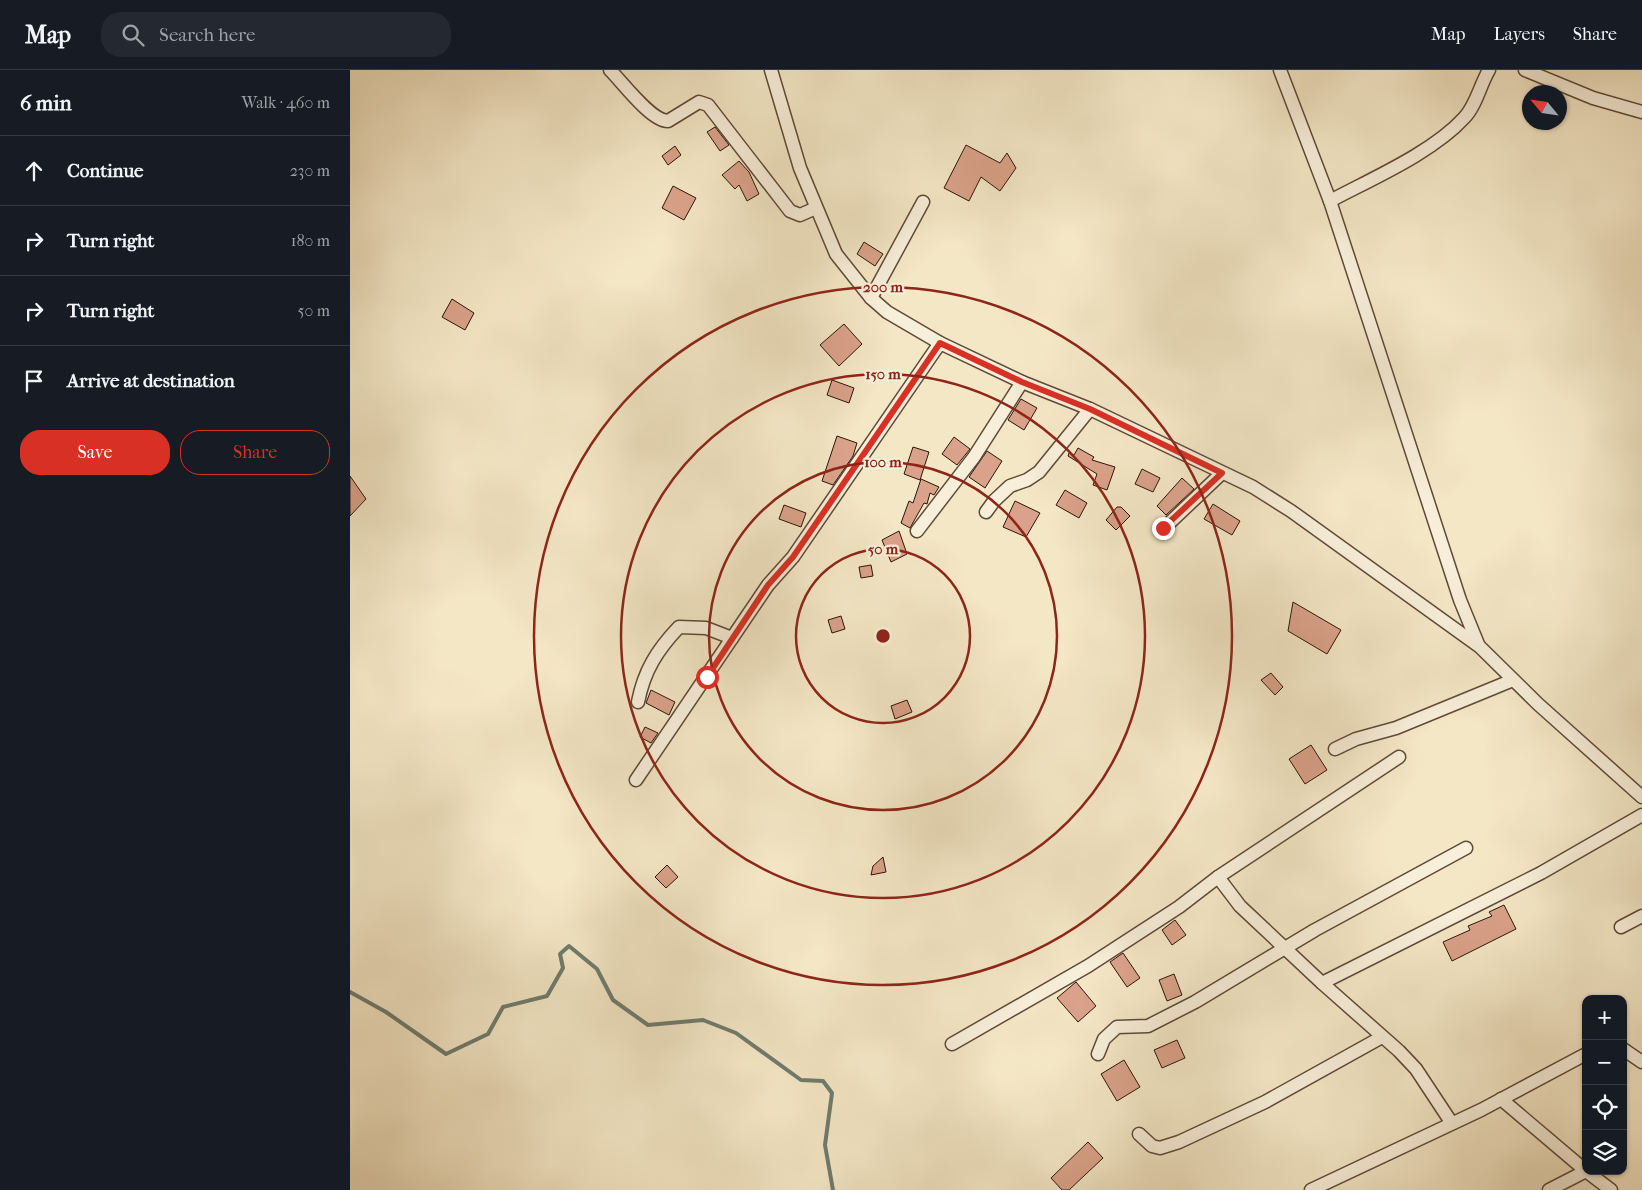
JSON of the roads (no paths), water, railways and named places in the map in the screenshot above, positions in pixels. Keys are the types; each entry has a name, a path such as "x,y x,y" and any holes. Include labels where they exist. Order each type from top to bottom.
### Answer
{"street":[{"path":"610,70 652,114 663,121 668,121 699,102 708,105 790,210 800,216 816,208"},
{"path":"771,70 800,168 836,254 871,298 887,312 940,343 1022,382 1090,409 1253,488 1291,511 1480,647 1513,680 1639,790"},
{"path":"1280,70 1330,201 1460,600 1480,647"},
{"path":"1524,70 1593,98 1642,112"},
{"path":"1330,201 1412,157 1459,123 1470,111 1486,72"},
{"path":"871,298 923,202"},
{"path":"636,780 768,585 793,557 940,343"},
{"path":"917,531 974,458 1022,382"},
{"path":"986,512 994,501 1010,486 1027,480 1039,472 1090,409"},
{"path":"1163,528 1222,473"},
{"path":"638,702 642,680 651,663 679,628 706,628 732,638"},
{"path":"1335,749 1356,739 1396,728 1513,680"},
{"path":"952,1044 1088,966 1179,907 1218,877 1399,757"},
{"path":"1322,984 1541,873 1642,814"},
{"path":"1098,1054 1104,1039 1117,1027 1148,1026 1195,1002 1284,948 1466,848"},
{"path":"1218,877 1240,906 1322,984 1416,1069 1451,1122"},
{"path":"1621,927 1642,916"},
{"path":"1139,1134 1152,1146 1160,1148 1179,1142 1265,1102 1382,1037"},
{"path":"1627,1052 1642,1062"},
{"path":"1311,1190 1379,1157 1401,1149 1422,1136 1501,1099 1582,1056"},
{"path":"1501,1099 1582,1168"},
{"path":"1549,1190 1582,1173"},
{"path":"1591,1175 1611,1190"}],"waterway":[{"path":"350,992 386,1012 446,1054 488,1034 503,1007 547,996 563,968 560,954 569,946 597,969 613,1000 648,1025 703,1020 736,1033 801,1080 823,1081 832,1093 825,1145 833,1190"}]}
